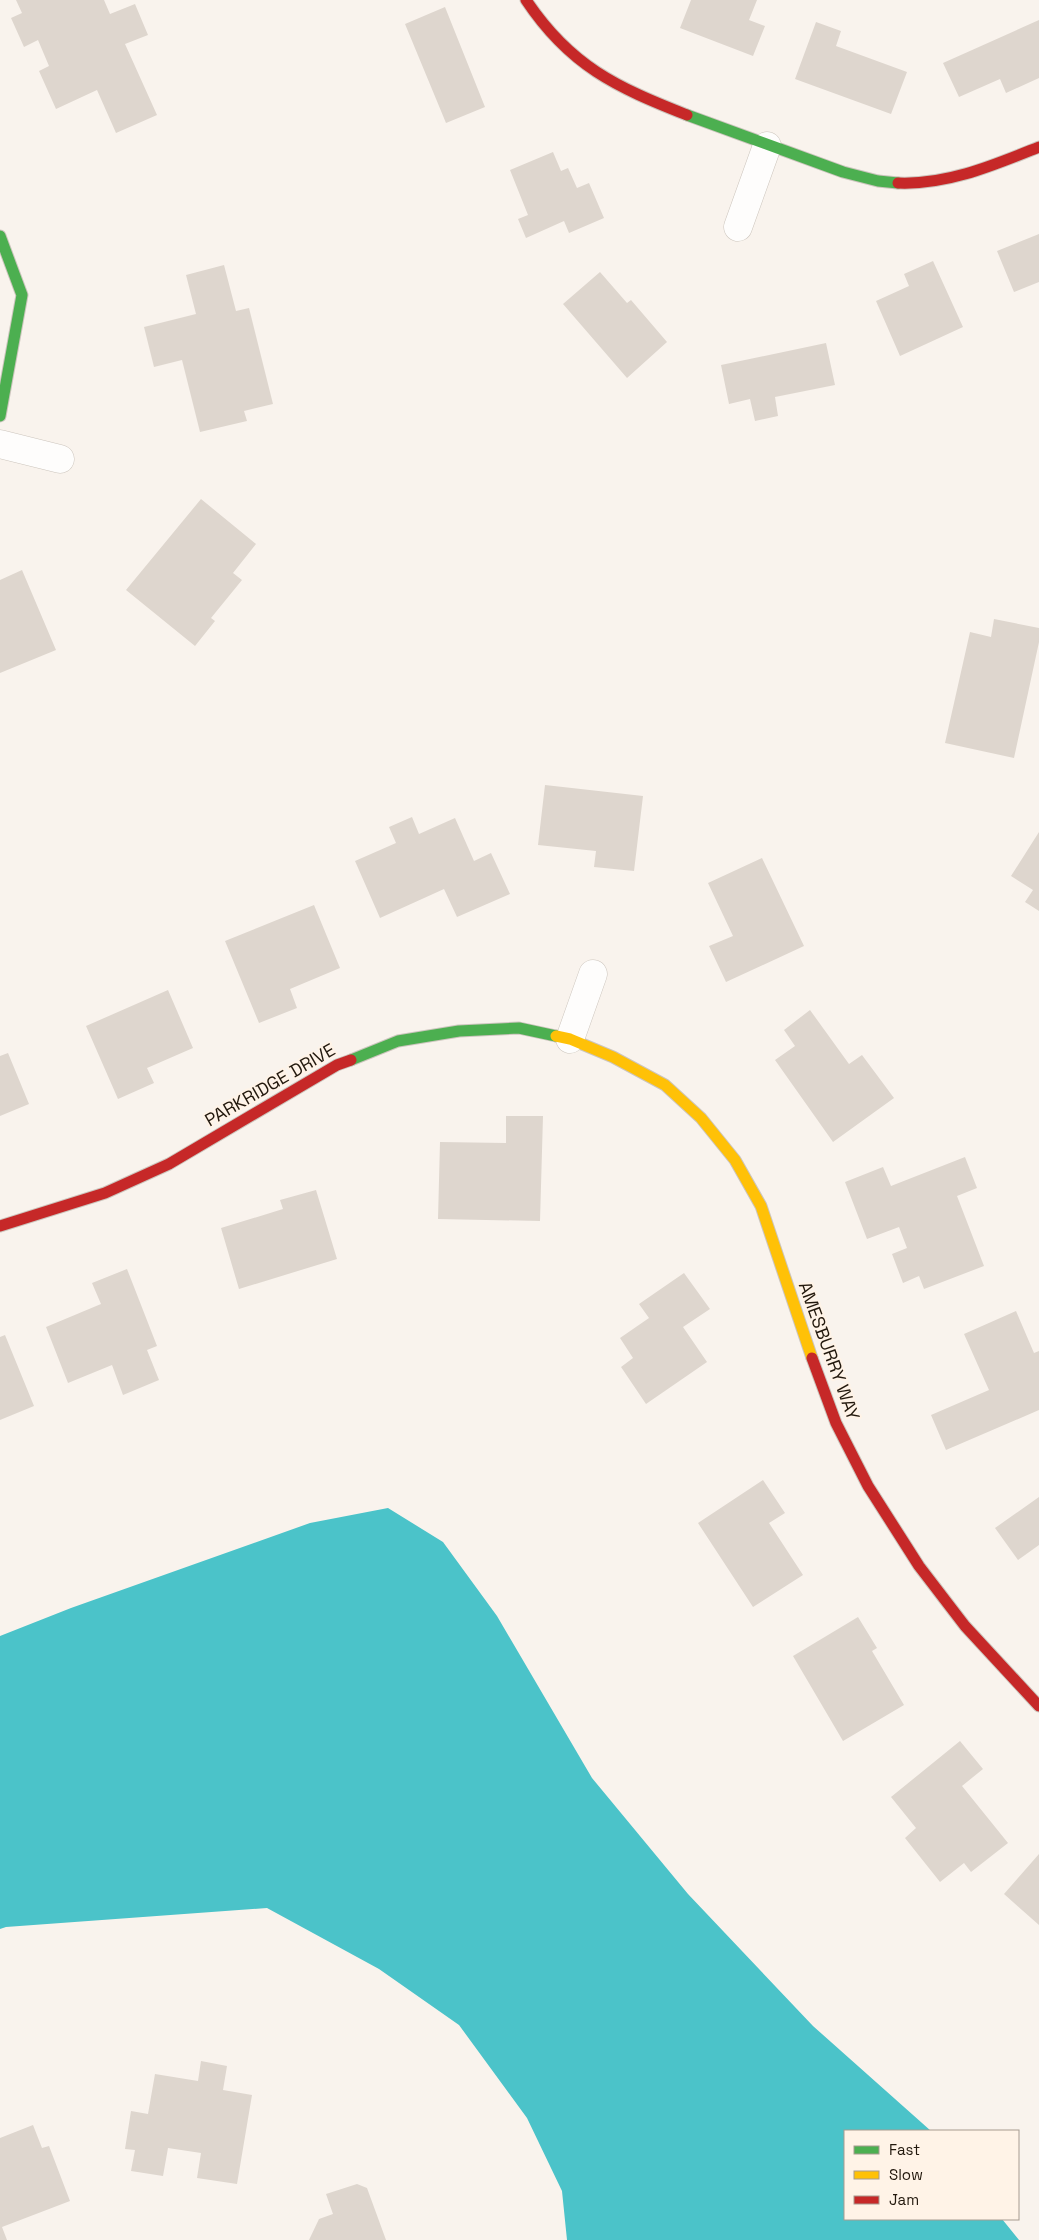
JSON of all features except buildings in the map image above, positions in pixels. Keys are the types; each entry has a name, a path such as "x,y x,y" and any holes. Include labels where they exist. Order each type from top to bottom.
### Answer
{"street":[{"path":"526,0 537,17 565,49 600,76 650,100 767,146 870,180 901,184 938,181 978,172 1039,147"},
{"path":"738,227 767,146"},
{"path":"0,236 22,295 0,416"},
{"path":"0,444 60,459"},
{"path":"570,1039 593,974"},
{"name":"PARKRIDGE DRIVE","path":"0,1226 105,1193 161,1167 337,1065 398,1041 459,1031 519,1028 570,1039"},
{"name":"AMESBURRY WAY","path":"570,1039 613,1057 665,1085 701,1118 735,1160 761,1206 818,1377 836,1423 868,1486 919,1566 965,1626 1039,1706"}],"water":[{"path":"388,1508 443,1542 497,1616 592,1778 688,1894 813,2026 930,2130 844,2130 844,2220 1003,2220 1019,2240 567,2240 562,2191 527,2118 459,2025 379,1969 267,1908 6,1927 0,1929 0,1636 71,1608 310,1523"}],"traffic: fast":[{"path":"687,115 843,172 878,181 898,183"},
{"path":"0,236 22,295 0,416"},
{"path":"351,1060 398,1041 459,1031 519,1028 556,1036"}],"traffic: slow":[{"path":"556,1036 570,1039 613,1057 665,1085 701,1118 735,1160 761,1206 812,1358"}],"traffic: jam":[{"path":"526,0 560,42 596,72 616,84 687,115"},
{"path":"898,183 917,183 953,177 988,167 1039,147"},
{"path":"0,1226 105,1193 169,1164 337,1065 351,1060"},
{"path":"812,1358 836,1423 868,1486 919,1566 965,1626 1039,1706"}]}
